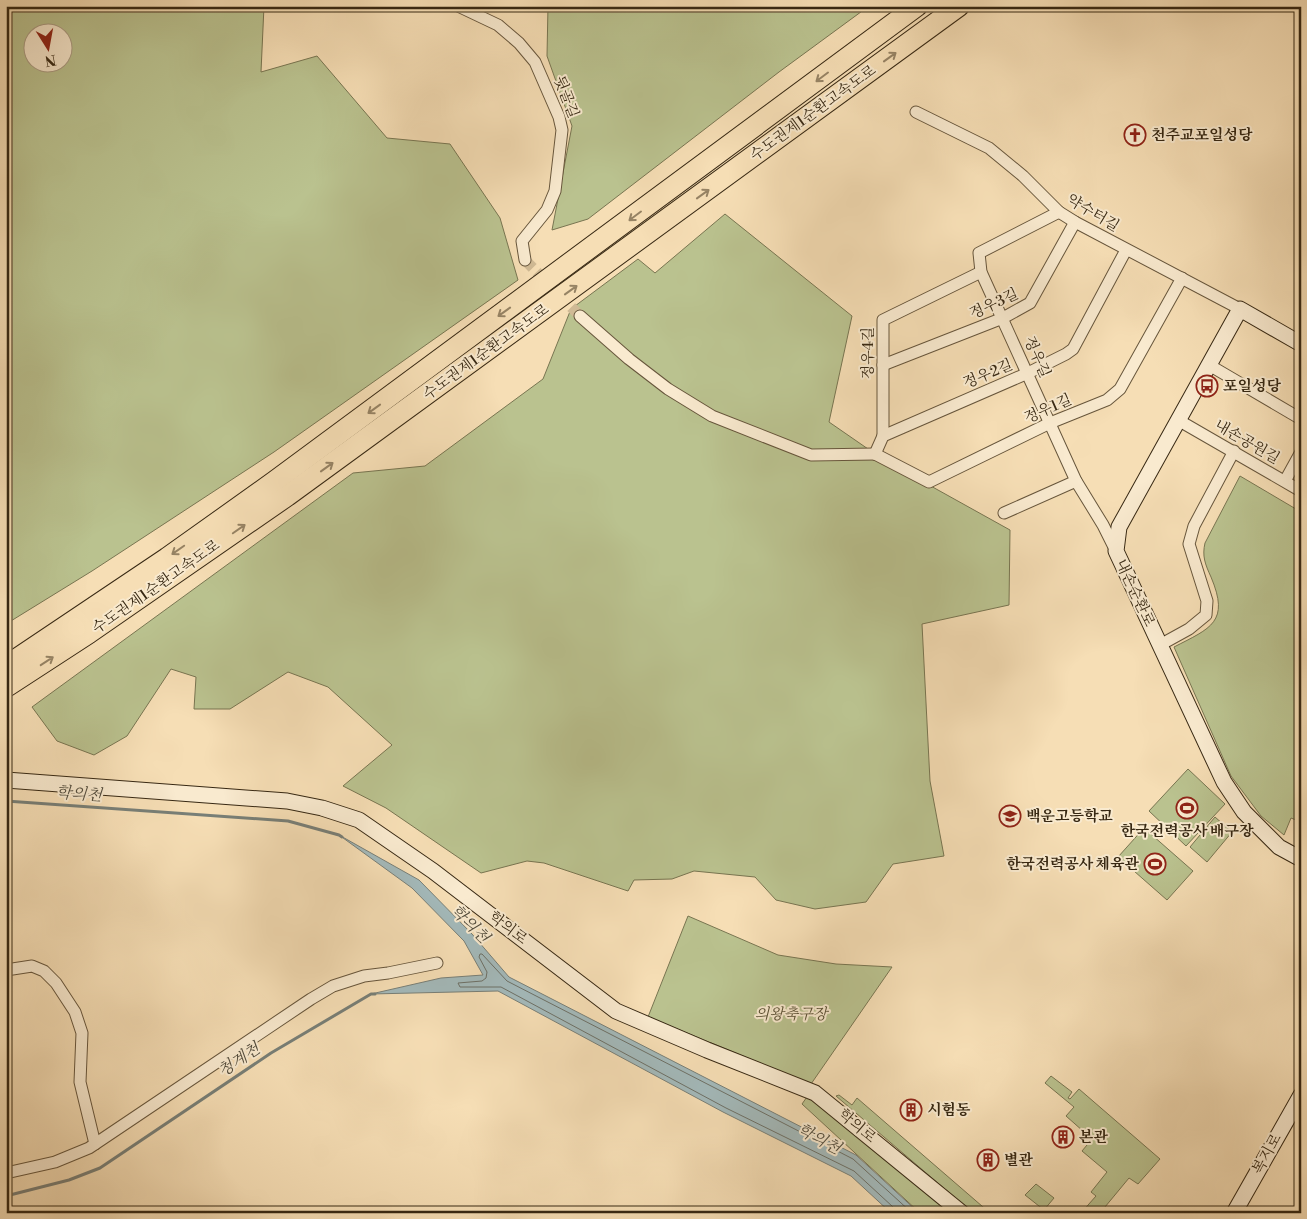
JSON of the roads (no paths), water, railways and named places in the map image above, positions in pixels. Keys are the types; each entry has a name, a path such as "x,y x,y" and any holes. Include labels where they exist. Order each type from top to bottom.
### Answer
{"highway":[{"name":"수도권제1순환고속도로","path":"6,687 89,633 917,6"},
{"name":"수도권제1순환고속도로","path":"6,666 167,558 281,489 959,6"}],"street":[{"name":"뒷골길","path":"458,6 498,25 519,43 535,62 559,117 562,130 555,191 547,210 522,241 525,260"},
{"name":"약수터길","path":"916,112 989,148 1023,176 1059,212 1075,222 1240,309"},
{"path":"981,272 979,253 1059,212"},
{"name":"정우3길","path":"883,365 1003,318 1030,303 1075,222"},
{"name":"정우2길","path":"882,436 1028,373 1073,349 1126,250"},
{"name":"정우길","path":"981,272 1076,481 1103,525 1116,551"},
{"name":"정우4길","path":"882,436 883,320 981,272"},
{"name":"정우1길","path":"875,454 929,482 1050,423 1108,400 1120,389 1182,278"},
{"path":"1240,309 1301,344"},
{"name":"내손순환로","path":"1240,309 1119,527 1116,551 1224,782 1244,812 1279,847 1301,858"},
{"path":"580,316 636,365 668,389 712,416 810,455 875,454 882,436"},
{"path":"1209,365 1301,419"},
{"name":"내손공원길","path":"1178,420 1301,491"},
{"path":"1160,646 1189,629 1206,615 1207,601 1189,544 1194,526 1234,451"},
{"path":"1285,482 1301,452"},
{"path":"1004,513 1076,481"},
{"name":"학의로","path":"6,780 287,801 322,808 359,820 433,871 616,1011 815,1093 962,1213"},
{"path":"6,1173 55,1162 95,1144 311,999 334,986 364,976 437,963"},
{"path":"6,970 32,966 44,971 56,983 75,1012 82,1033 80,1082 95,1144"},
{"name":"복지로","path":"1234,1213 1301,1094"}],"water":[{"name":"학의천","path":"339,835 419,880 472,934 509,977 856,1155 919,1213 891,1213 851,1176 723,1112 498,991 371,994 441,978 483,975 464,941 412,888"}],"waterway":[{"name":"학의천","path":"6,801 288,821 342,837"},
{"name":"청계천","path":"6,1196 69,1180 100,1168 271,1053 371,994 375,994"}],"tunnel":[{"path":"525,260 580,316"}],"place":[{"name":"천주교포일성당","path":"1135,135"},
{"name":"포일성당","path":"1207,386"},
{"name":"한국전력공사 배구장","path":"1187,808"},
{"name":"백운고등학교","path":"1010,816"},
{"name":"한국전력공사 체육관","path":"1155,864"},
{"name":"시험동","path":"911,1110"},
{"name":"본관","path":"1063,1137"},
{"name":"별관","path":"988,1160"}],"park label":[{"name":"의왕축구장","path":"791,1014"}]}
